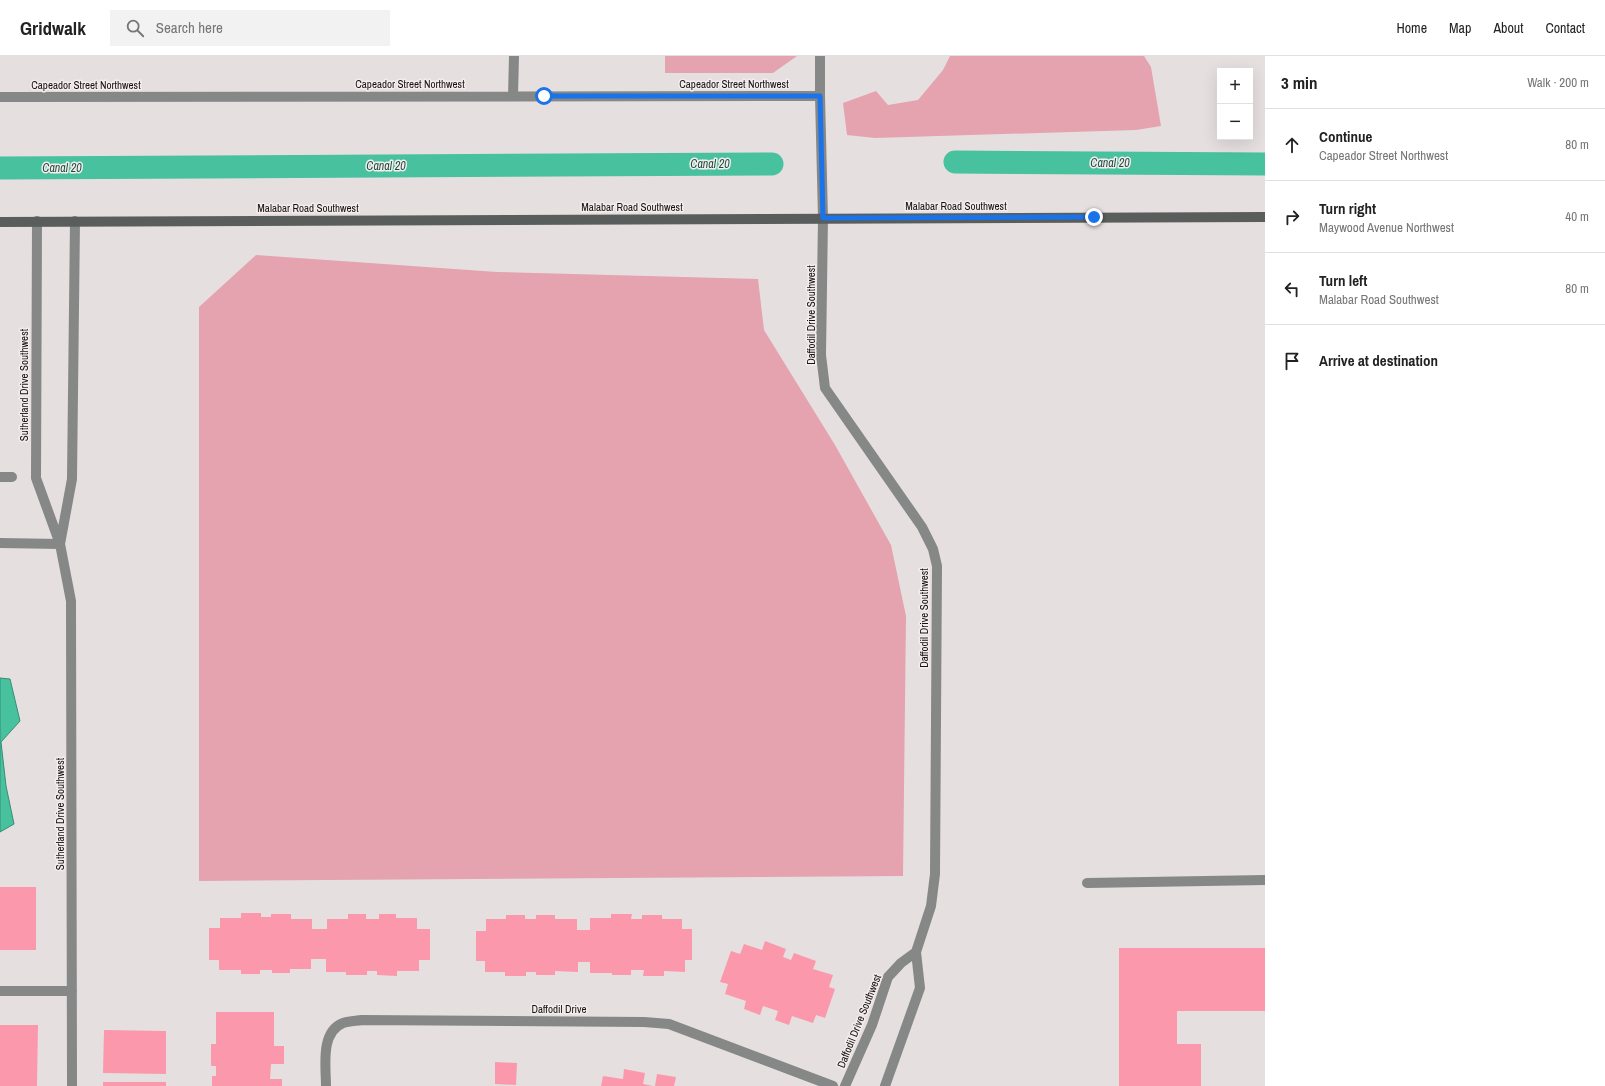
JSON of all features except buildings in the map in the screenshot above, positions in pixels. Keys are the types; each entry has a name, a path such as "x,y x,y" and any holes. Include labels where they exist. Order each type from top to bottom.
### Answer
{"main road":[{"name":"Malabar Road Southwest","path":"0,222 1265,217"}],"street":[{"path":"513,96 514,56"},
{"name":"Daffodil Drive Southwest","path":"820,56 823,218 821,355 825,388 922,527 933,549 937,566 935,874 931,906 916,952 920,988 885,1086"},
{"name":"Capeador Street Northwest","path":"0,98 820,96"},
{"name":"Sutherland Drive Southwest","path":"37,221 36,478 60,544 71,602 72,1086"},
{"name":"Sutherland Drive Southwest","path":"60,544 72,479 75,221"},
{"path":"0,477 12,477"},
{"path":"0,543 60,544"},
{"path":"1087,883 1265,880"},
{"name":"Daffodil Drive Southwest","path":"845,1086 872,1025 888,977 901,963 916,952"},
{"path":"0,991 72,991"},
{"name":"Daffodil Drive","path":"326,1086 326,1051 330,1034 342,1024 362,1020 644,1022 668,1024 833,1086"}],"shaded area":[{"path":"665,56 797,56 773,73 665,73"},
{"path":"950,56 1144,56 1151,67 1161,126 1136,130 875,138 847,135 843,103 876,91 888,105 918,100 943,70"},
{"path":"256,255 497,272 758,279 764,330 835,445 891,545 906,616 903,876 199,881 199,307"},
{"path":"0,678 10,679 20,721 1,742 6,786 14,824 0,832"}],"waterway":[{"name":"Canal 20","path":"955,162 1265,164"},
{"name":"Canal 20","path":"0,168 772,164"}],"route":[{"path":"544,96 820,96 823,218 1094,217"}]}
